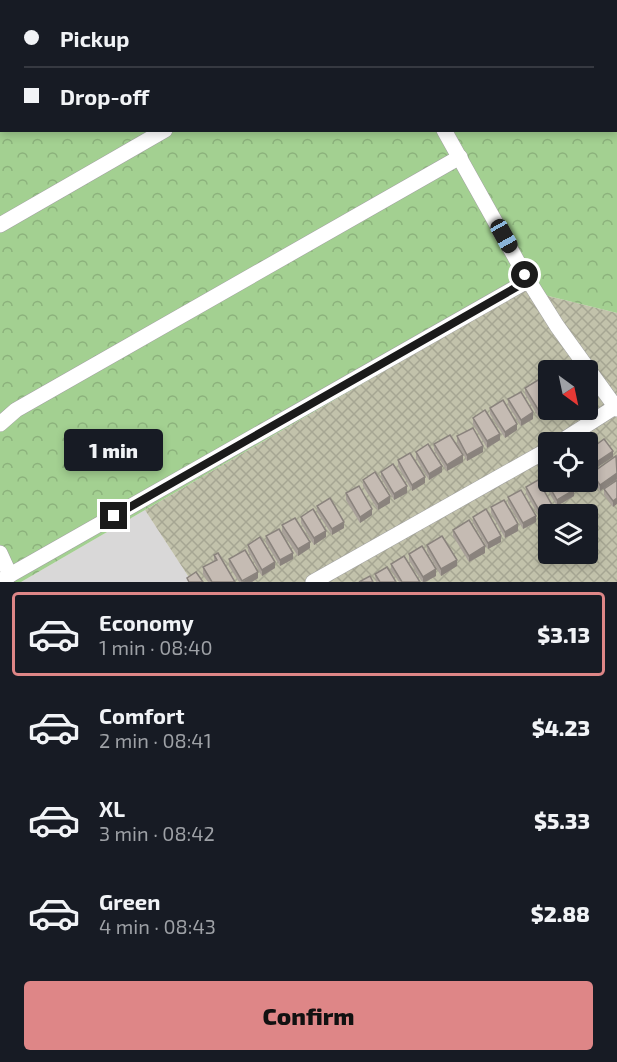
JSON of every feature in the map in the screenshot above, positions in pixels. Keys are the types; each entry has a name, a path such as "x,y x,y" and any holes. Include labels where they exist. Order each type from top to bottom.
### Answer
{"street":[{"path":"0,225 162,132"},
{"path":"445,132 556,326 616,408 576,432"},
{"path":"0,424 16,410 460,157"},
{"path":"0,553 5,578 529,280"},
{"path":"313,582 538,455"}],"shaded area":[{"path":"524,290 617,313 617,582 192,582 145,510"},
{"path":"145,510 192,582 21,582"}],"green space":[{"path":"0,132 617,132 617,313 524,290 21,582 0,582"}],"building":[{"path":"538,380 538,409 525,388"},
{"path":"521,392 533,412 521,420 508,399"},
{"path":"503,400 517,424 505,432 490,408"},
{"path":"485,410 500,434 487,441 473,418"},
{"path":"473,428 483,446 467,455 457,436"},
{"path":"450,435 463,455 447,465 434,444"},
{"path":"604,439 613,451 598,461 598,444"},
{"path":"428,444 442,466 429,474 416,452"},
{"path":"410,453 425,477 412,485 398,460"},
{"path":"616,456 617,473 600,485 598,469"},
{"path":"393,464 407,486 394,494 381,472"},
{"path":"375,472 390,496 378,504 363,480"},
{"path":"538,480 538,492 545,492 551,504 538,504 538,508 526,487"},
{"path":"617,480 617,498 613,501 604,489"},
{"path":"359,486 372,509 360,517 346,493"},
{"path":"521,490 536,516 523,523 508,497"},
{"path":"552,492 571,492 557,500"},
{"path":"330,498 344,522 332,529 317,506"},
{"path":"504,500 518,524 505,532 491,507"},
{"path":"313,509 326,531 314,538 301,517"},
{"path":"486,509 501,536 488,543 473,517"},
{"path":"295,518 310,542 298,549 282,525"},
{"path":"469,520 485,546 469,556 453,530"},
{"path":"279,529 293,553 280,560 266,536"},
{"path":"442,536 457,560 441,569 427,545"},
{"path":"260,537 275,562 262,570 248,545"},
{"path":"422,546 436,569 423,577 409,554"},
{"path":"245,550 258,572 242,581 229,559"},
{"path":"218,553 235,582 212,582 203,567 217,560 214,555"},
{"path":"404,556 420,582 402,582 391,564"},
{"path":"387,567 396,582 380,582 375,574"},
{"path":"196,572 203,582 189,582 187,578"},
{"path":"370,576 373,582 359,582"}],"route":[{"path":"114,516 529,280 525,275"}]}
